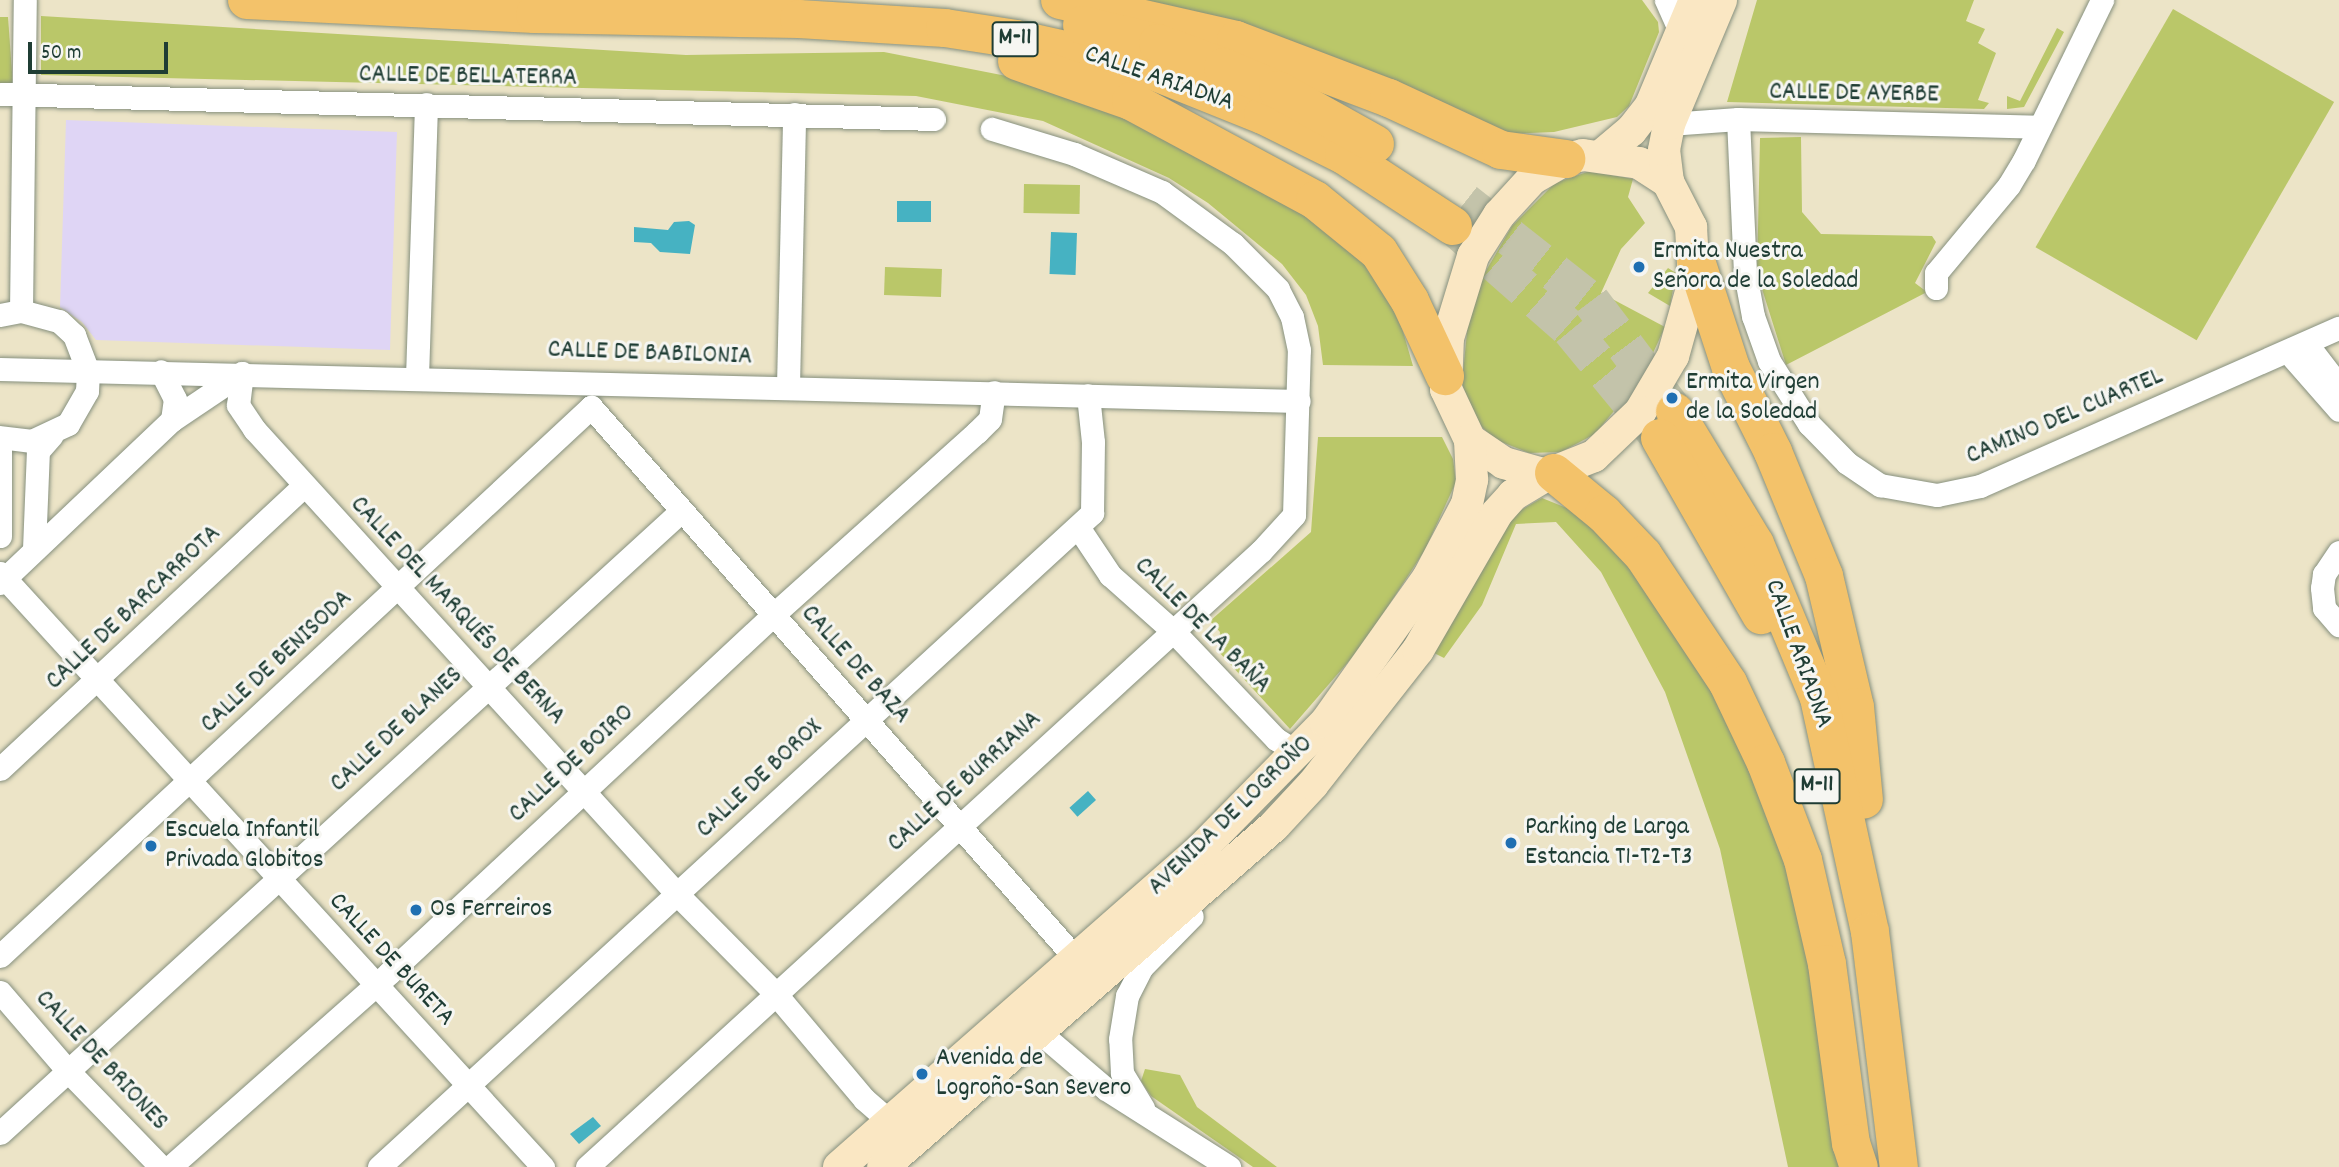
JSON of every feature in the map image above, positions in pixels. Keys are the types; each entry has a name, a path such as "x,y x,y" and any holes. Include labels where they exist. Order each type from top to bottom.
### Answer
{"highway":[{"name":"CALLE ARIADNA","path":"247,0 535,14 945,28 1093,54 1146,68 1263,115 1459,214 1364,136 1278,90 1158,43 1022,13 899,0"},
{"path":"1060,0 1236,40 1389,98 1480,142 1584,157"},
{"path":"535,14 944,44 1083,81 1190,129 1326,208 1379,252 1410,301 1445,376"},
{"path":"1696,261 1731,368 1799,511 1844,647 1855,707 1864,799 1870,932"},
{"name":"CALLE ARIADNA","path":"1869,1167 1834,884 1817,787 1763,620 1703,505 1667,425 1755,544 1804,660 1840,785 1870,932 1899,1167"},
{"path":"1550,474 1604,514 1643,555 1728,683 1766,763 1803,860 1827,964 1851,1143 1859,1167"}],"main road":[{"path":"1550,474 1504,463 1470,440 1456,416 1445,376 1455,302 1473,256 1512,197 1631,131 1651,105 1695,0"},
{"path":"1696,261 1685,211 1668,182 1664,150 1669,124 1721,0"},
{"path":"1584,157 1639,163 1668,182"},
{"name":"AVENIDA DE LOGROÑO","path":"883,1167 1222,874 1313,784 1390,689 1441,612 1497,513 1513,495 1550,474 1594,456 1645,405 1673,356 1685,324 1696,261"},
{"name":"AVENIDA DE LOGROÑO","path":"839,1167 1202,848 1298,753 1375,657 1428,578 1467,504 1472,480 1470,440"},
{"path":"1038,1031 1033,1016 1079,974 1077,960"}],"street":[{"path":"25,0 24,95 10,313 41,313 66,328 83,352 88,372 80,409 38,451 34,549"},
{"path":"1666,0 1681,33"},
{"path":"1937,288 1937,273 2010,185 2102,0"},
{"name":"CALLE DE BELLATERRA","path":"0,94 934,119"},
{"path":"417,377 426,104"},
{"path":"788,386 794,114"},
{"name":"CALLE DE AYERBE","path":"1669,124 1738,119 2038,127"},
{"name":"CAMINO DEL CUARTEL","path":"1738,119 1745,273 1753,316 1769,361 1809,424 1847,463 1880,485 1937,495 1980,486 2339,328"},
{"path":"992,128 1074,154 1162,192 1248,256 1278,289 1292,317 1299,350 1298,401"},
{"path":"2297,348 2339,386"},
{"path":"2297,348 2339,410"},
{"name":"CALLE DE BABILONIA","path":"0,369 590,380 1298,401"},
{"path":"161,371 175,399 172,420"},
{"path":"2,578 172,420 242,373"},
{"name":"CALLE DEL MARQUÉS DE BERNA","path":"242,373 238,405 304,486 677,894 774,992 864,1099 890,1122"},
{"path":"590,380 590,407"},
{"name":"CALLE DE BOIRO","path":"170,1167 376,984 773,615 977,432 990,419 994,392"},
{"name":"CALLE DE BOROX","path":"379,1167 1093,513 1093,442 1088,395"},
{"name":"CALLE DE BURRIANA","path":"587,1167 774,992 1174,632 1294,515 1298,401"},
{"name":"CALLE DE BAZA","path":"590,407 679,513 866,719 1077,960"},
{"name":"CALLE DE BENISODA","path":"0,956 590,407"},
{"path":"0,437 32,441 52,435"},
{"path":"0,449 0,536"},
{"name":"CALLE DE BARCARROTA","path":"0,769 98,681 304,486"},
{"name":"CALLE DE BLANES","path":"0,1133 279,880 487,684 679,513"},
{"name":"CALLE DE LA BAÑA","path":"1078,527 1110,575 1174,632 1276,739 1298,753"},
{"path":"2339,552 2327,567 2322,587 2324,608 2339,625"},
{"name":"CALLE DE BURETA","path":"2,578 543,1167"},
{"name":"AVENIDA DE LOGROÑO","path":"1143,1108 1127,1088 1120,1058 1123,1013 1132,981 1213,893 1222,874"},
{"name":"CALLE DE BRIONES","path":"0,992 68,1072 161,1167"},
{"path":"1038,1031 1106,1088 1143,1108 1229,1167"},
{"path":"1070,1060 1120,1058"},
{"name":"AVENIDA DE LOGROÑO","path":"863,1167 890,1141 890,1122"}],"shaded area":[{"path":"66,120 397,132 390,350 96,340 82,322 60,307"}],"green space":[{"path":"1135,0 1642,0 1658,22 1659,32 1629,106 1617,117 1554,132 1505,134"},
{"path":"1757,0 1974,0 1966,21 1985,29 1978,43 1996,53 1978,100 1989,103 1984,109 1727,102"},
{"path":"2173,9 2334,102 2197,340 2036,247"},
{"path":"41,16 686,55 884,52 1048,84 1130,115 1322,221 1374,270 1395,304 1413,366 1323,365 1318,326 1306,295 1282,264 1208,203 1169,178 1043,121 916,96 41,75"},
{"path":"0,17 8,17 13,86 0,85"},
{"path":"2057,28 2064,32 2024,107 2007,109 2007,96 2020,101"},
{"path":"1801,137 1802,212 1821,234 1932,236 1936,242 1915,283 1927,292 1786,365 1757,273 1760,138"},
{"path":"1590,171 1633,179 1628,197 1645,223 1621,249 1601,293 1665,327 1642,377 1595,434 1561,452 1529,453 1494,439 1476,421 1462,384 1468,321 1480,281 1512,226 1555,183"},
{"path":"1024,184 1080,185 1079,214 1023,213"},
{"path":"885,267 942,269 941,297 884,295"},
{"path":"1668,268 1676,273 1670,306 1648,293"},
{"path":"1318,437 1442,437 1453,459 1456,482 1425,550 1362,646 1290,729 1218,651 1220,632 1210,621 1311,532"},
{"path":"1542,498 1584,515 1669,607 1787,840 1845,1167 1788,1167 1720,849 1665,692 1601,572 1556,522 1516,524 1482,605 1444,658 1434,653 1509,517"},
{"path":"1145,1069 1180,1075 1197,1107 1277,1167 1253,1167 1151,1096 1141,1081"}],"water":[{"path":"897,201 931,201 931,222 897,222"},
{"path":"689,221 695,225 690,254 660,252 651,243 634,242 634,227 668,230 674,222"},
{"path":"1051,232 1077,233 1076,275 1050,274"},
{"path":"1088,791 1096,800 1077,817 1069,808"},
{"path":"593,1117 601,1126 579,1144 570,1134"}],"tunnel":[{"path":"1465,202 1591,301 1675,412"},
{"path":"1453,226 1571,330 1660,438"}],"place":[{"name":"Ermita Nuestra Señora de la Soledad","path":"1639,267"},
{"name":"Ermita Virgen de la Soledad","path":"1672,398"},
{"name":"Parking de Larga Estancia T1-T2-T3","path":"1511,843"},
{"name":"Escuela Infantil Privada Globitos","path":"151,846"},
{"name":"Os Ferreiros","path":"416,910"},
{"name":"Avenida de Logroño-San Severo","path":"922,1074"}]}
